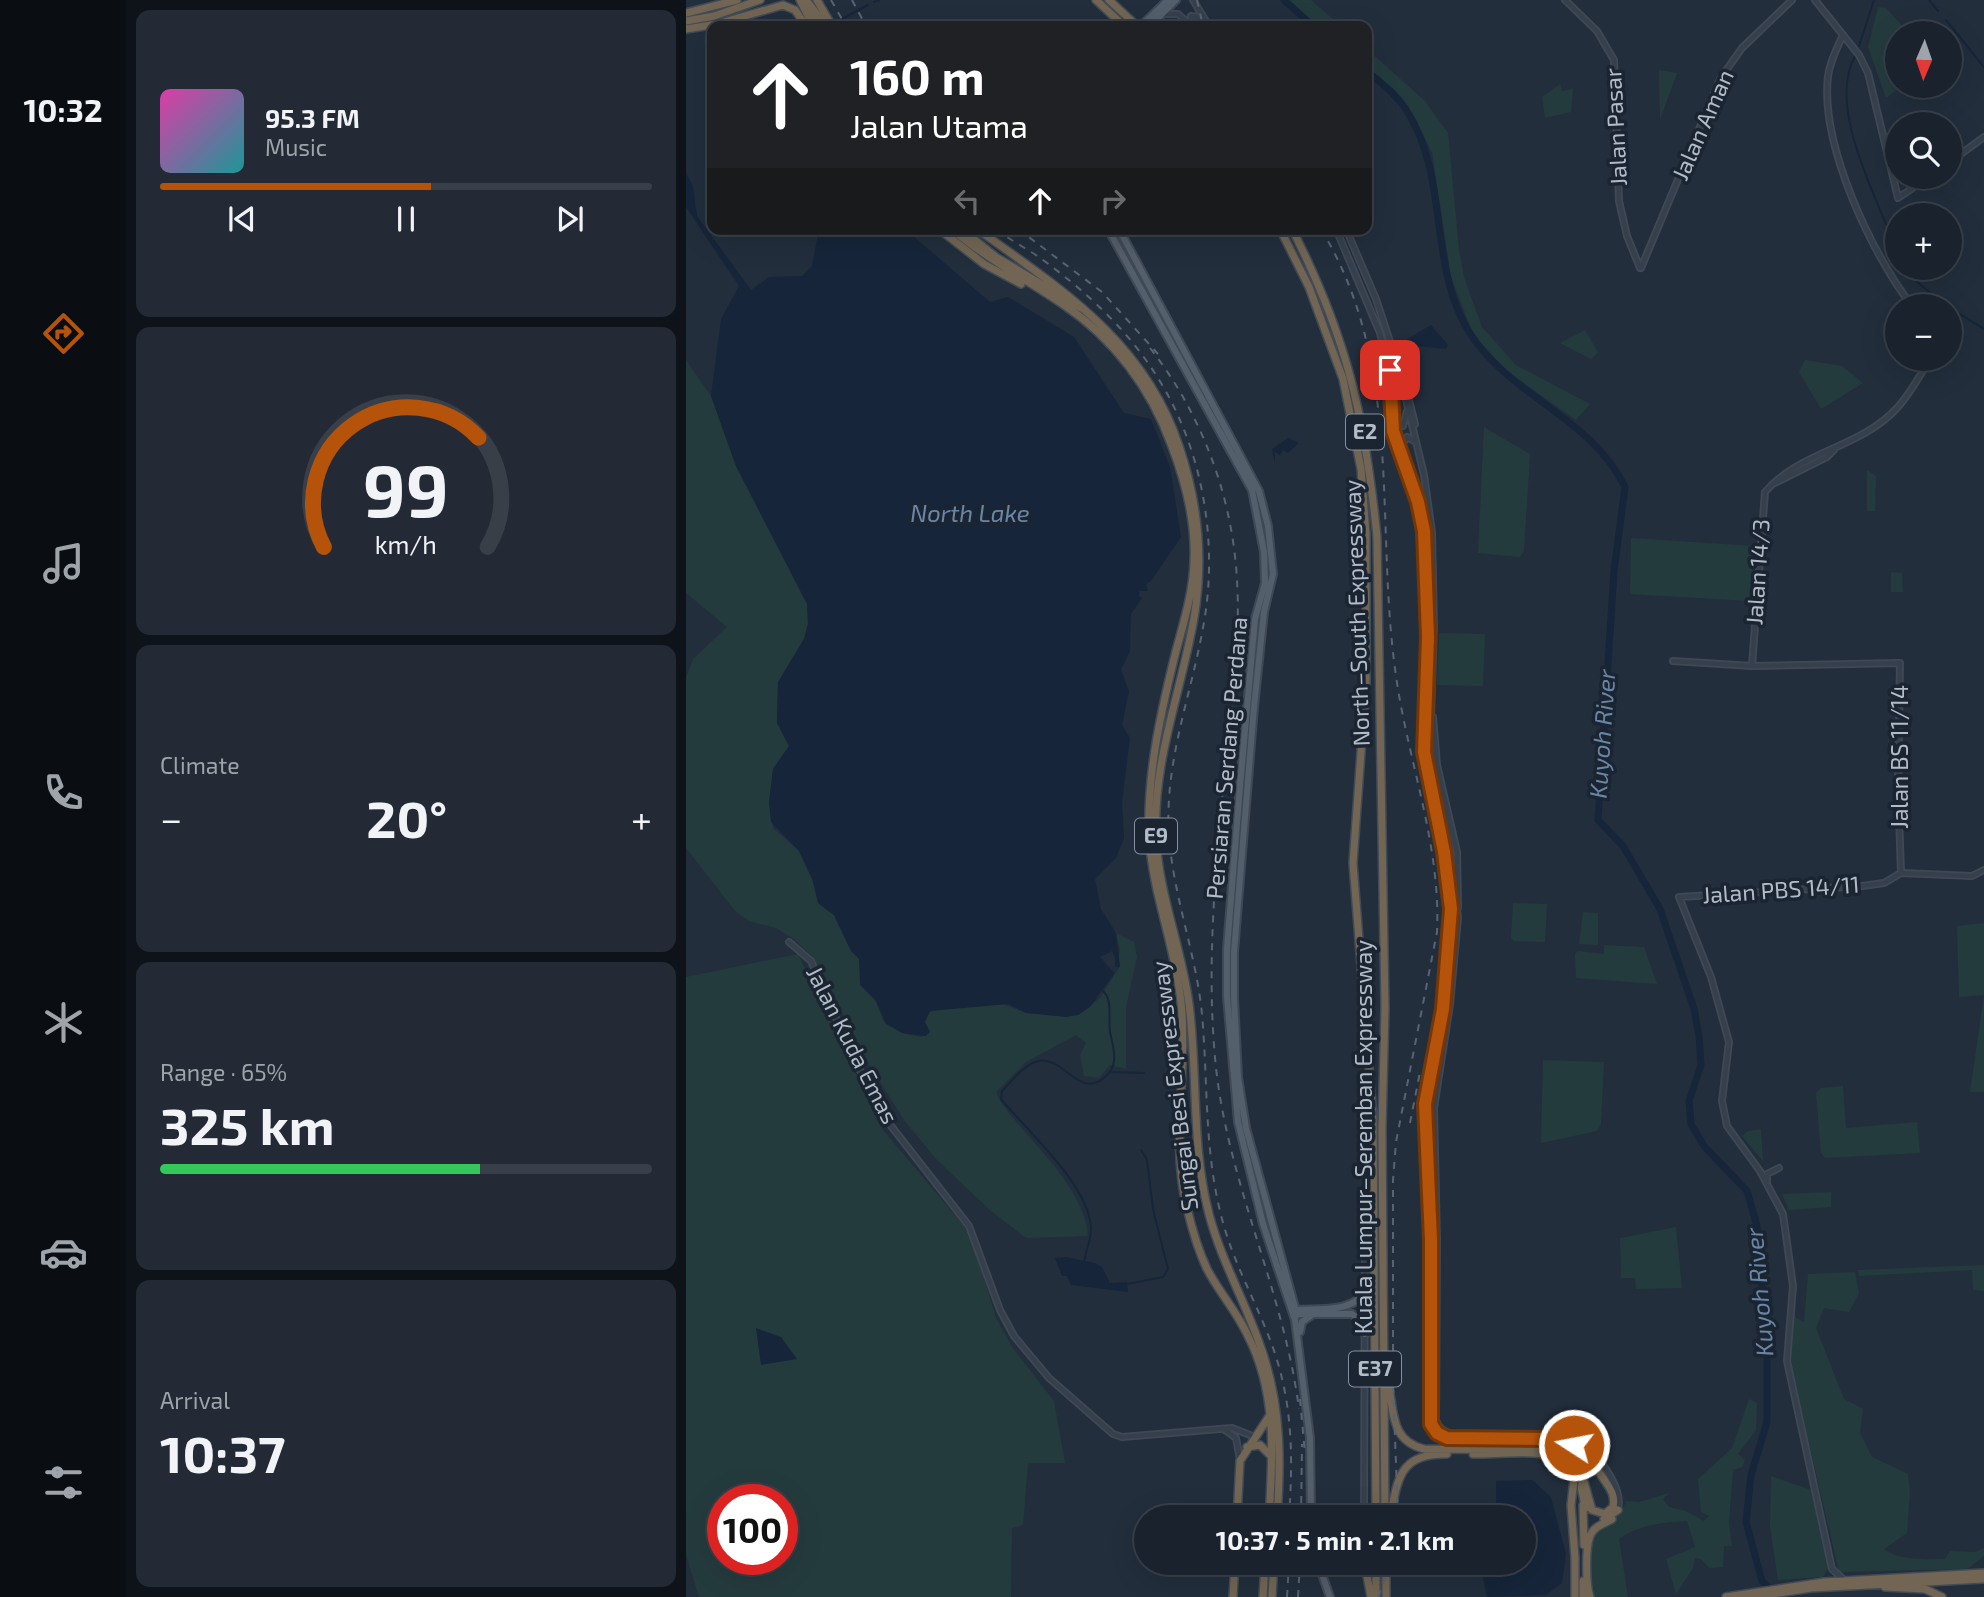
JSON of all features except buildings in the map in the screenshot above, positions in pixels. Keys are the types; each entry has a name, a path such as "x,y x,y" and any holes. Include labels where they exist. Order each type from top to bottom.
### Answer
{"highway":[{"path":"686,21 737,0"},
{"path":"686,21 749,0"},
{"path":"686,21 714,16 760,0"},
{"path":"686,21 718,20 780,0 796,6 804,21"},
{"path":"800,0 810,21"},
{"path":"806,0 816,21"},
{"path":"806,0 822,21"},
{"path":"817,0 829,21"},
{"path":"1096,0 1119,21"},
{"path":"1109,0 1133,21"},
{"path":"727,21 783,5 793,8 802,21"},
{"path":"686,21 707,23"},
{"path":"946,235 1007,278 1032,286"},
{"name":"Sungai Besi Expressway","path":"959,235 984,256 1063,304 1103,337 1135,375 1170,439 1187,497 1194,566 1182,633 1154,750 1149,816 1151,868 1180,999 1179,1145 1182,1188 1207,1268 1254,1347 1270,1414 1272,1460 1270,1505"},
{"path":"968,235 996,257 1088,310"},
{"name":"Sungai Besi Expressway","path":"985,235 1088,310 1134,362 1162,406 1178,441 1195,505 1199,536 1198,587 1194,616 1163,745 1156,837 1188,1001 1199,1154 1206,1204 1232,1284 1261,1349 1274,1395 1280,1457 1278,1505"},
{"name":"North–South Expressway","path":"1283,235 1309,287 1333,348 1349,404 1361,469 1368,560 1366,669 1353,863"},
{"name":"North–South Expressway","path":"1295,235 1314,271 1343,344 1362,416 1370,466 1377,537 1383,883"},
{"name":"Kuala Lumpur–Seremban Expressway","path":"1353,863 1370,1071 1373,1146 1376,1505"},
{"name":"Kuala Lumpur–Seremban Expressway","path":"1383,883 1387,1505"},
{"path":"1365,1224 1368,1162 1373,1146"},
{"path":"1384,1372 1394,1424 1412,1445 1424,1449 1555,1451 1580,1468 1592,1510 1605,1514 1613,1507 1613,1494 1597,1468 1574,1445 1555,1439 1482,1438"},
{"path":"1238,1505 1240,1461 1270,1414"},
{"path":"1482,1438 1564,1445 1576,1462 1571,1505 1575,1597"},
{"path":"1247,1447 1261,1445 1272,1460"},
{"path":"1390,1505 1395,1485 1403,1471 1427,1457 1441,1454 1556,1457 1576,1474 1586,1509 1595,1517 1607,1518 1618,1510"},
{"path":"1582,1497 1583,1597"},
{"path":"1590,1597 1587,1580 1590,1536 1615,1517 1618,1510"},
{"path":"1782,1589 1984,1573"},
{"path":"1233,1597 1234,1575"},
{"path":"1263,1597 1264,1575"},
{"path":"1272,1597 1273,1575"},
{"path":"1367,1575 1371,1597"},
{"path":"1376,1575 1376,1597"},
{"path":"1386,1575 1386,1597"},
{"path":"1726,1597 1824,1581 1947,1577 1984,1579"},
{"path":"1854,1585 1925,1589 1941,1596"}],"main road":[{"path":"1152,21 1168,0"},
{"path":"1153,21 1176,0"},
{"name":"Persiaran Serdang Perdana","path":"1111,235 1243,473 1257,508 1266,573 1255,619 1241,815"},
{"name":"Persiaran Serdang Perdana","path":"1122,235 1244,461 1264,504 1273,574 1263,621 1227,962 1230,1052 1238,1122 1294,1314"},
{"path":"1121,254 1126,244"},
{"name":"Persiaran Serdang Perdana","path":"1267,1223 1293,1297 1310,1438 1311,1505"},
{"path":"1294,1314 1351,1306 1361,1299 1367,1289"},
{"path":"1293,1297 1311,1311 1352,1314 1361,1321 1366,1334"},
{"path":"1298,1337 1302,1322 1311,1311"},
{"path":"1322,1575 1330,1597"}],"street":[{"path":"1192,0 1204,20"},
{"name":"Jalan Pasar","path":"1564,0 1597,31 1614,60 1619,201 1627,236 1641,268"},
{"name":"Jalan Aman","path":"1641,268 1720,79 1742,48 1792,0"},
{"path":"1815,0 1860,55 1868,73 1885,144"},
{"path":"1160,16 1178,14 1186,21"},
{"path":"1190,21 1194,15 1204,20"},
{"path":"1843,35 1828,75 1831,132 1873,246 1903,294"},
{"path":"1962,153 1984,137"},
{"path":"1896,189 1898,198 1911,189"},
{"path":"1339,235 1380,333 1391,379 1393,431 1404,458 1424,531 1428,637 1424,752 1444,852 1451,909 1443,1009 1425,1104 1431,1240 1431,1424 1437,1433 1447,1438 1482,1438"},
{"path":"1349,235 1367,277 1395,357 1416,442 1432,532 1430,748 1450,846 1458,909 1450,1005 1434,1108 1436,1420 1440,1428 1450,1434 1563,1436 1580,1441 1611,1479 1619,1496 1618,1510"},
{"path":"1395,357 1413,414 1416,442"},
{"path":"1775,483 1790,469 1837,447 1896,409 1922,371"},
{"path":"1393,417 1396,424 1403,426 1408,407"},
{"path":"1404,458 1403,439 1411,438 1416,442"},
{"path":"1775,483 1827,457 1837,447"},
{"path":"1805,469 1824,452"},
{"name":"Jalan 14/3","path":"1752,666 1764,497 1775,483"},
{"path":"1673,661 1752,666"},
{"name":"Jalan BS 11/14","path":"1752,666 1900,663 1898,786 1901,873"},
{"path":"1901,873 1972,876 1984,870"},
{"name":"Jalan PBS 14/11","path":"1766,1182 1727,1126 1721,1101 1727,1070 1728,1042 1723,1018 1711,977 1679,897 1884,883 1901,873"},
{"name":"Jalan Kuda Emas","path":"789,942 811,961 854,1059 888,1122 963,1217 981,1252 1000,1310 1014,1336 1049,1378 1113,1434 1122,1437 1221,1429 1239,1429 1255,1437"},
{"path":"1779,1168 1767,1174 1766,1182 1783,1214 1791,1268 1793,1300 1787,1362 1832,1569 1836,1576 1847,1580"},
{"path":"1364,1505 1367,1289 1365,1224"},
{"path":"1221,1429 1236,1438 1240,1461"},
{"path":"1244,1433 1247,1447"},
{"path":"1824,1581 1832,1569"}],"green space":[{"path":"1286,0 1311,0 1335,21 1310,21"},
{"path":"1878,7 1886,8 1898,21 1885,21 1885,95 1868,47"},
{"path":"1372,53 1425,101 1448,133 1459,250 1464,277 1482,327 1516,365 1590,404 1576,420 1508,372 1474,336 1451,277 1432,152 1416,121 1396,94 1372,73"},
{"path":"1659,70 1677,73 1660,120"},
{"path":"1560,84 1562,91 1573,89 1571,112 1545,118 1542,97"},
{"path":"1585,330 1598,352 1591,359 1560,343"},
{"path":"686,360 711,396 736,466 807,604 808,624 804,639 778,682 777,723 789,746 773,769 769,803 773,828 799,851 825,909 834,915 851,951 859,959 883,1020 902,1033 921,1037 930,1032 925,1022 927,1013 943,1008 1003,1004 1026,1013 1078,1015 1100,998 1115,974 1120,950 1116,933 1134,942 1137,957 1126,1007 1126,1069 1110,1065 1099,1078 1084,1076 1080,1055 1086,1043 1076,1035 1026,1062 997,1091 1000,1101 1073,1193 1083,1215 1088,1236 1026,1238 991,1211 937,1160 904,1120 867,1061 812,956 794,939 776,928 749,921 735,911 686,848 686,678 693,659 727,627 686,593"},
{"path":"1805,360 1842,366 1863,383 1821,409 1799,372"},
{"path":"1484,427 1530,454 1524,551 1520,557 1478,553"},
{"path":"1867,470 1876,476 1875,511 1867,511"},
{"path":"1631,538 1754,546 1749,601 1630,594"},
{"path":"1891,572 1902,573 1903,592 1891,592"},
{"path":"1439,633 1485,634 1483,686 1437,685"},
{"path":"1513,903 1547,904 1545,942 1514,941 1511,938"},
{"path":"1583,912 1598,913 1598,945 1579,944"},
{"path":"1984,923 1984,995 1959,997 1957,926"},
{"path":"1604,945 1644,947 1657,984 1576,978 1575,954 1578,951 1604,954"},
{"path":"798,954 883,1130 964,1226 979,1260 996,1318 1012,1347 1054,1401 1065,1463 1028,1463 1023,1525 1012,1528 1011,1597 699,1597 686,1555 686,977"},
{"path":"1984,995 1984,1092 1970,1092"},
{"path":"1543,1060 1604,1062 1601,1124 1597,1131 1541,1143"},
{"path":"1843,1086 1846,1128 1917,1122 1920,1153 1825,1158 1821,1153 1816,1093 1821,1088"},
{"path":"1761,1129 1763,1161 1742,1136 1748,1131"},
{"path":"1831,1192 1831,1207 1789,1210 1782,1194"},
{"path":"1676,1227 1682,1288 1636,1289 1635,1278 1621,1278 1620,1238"},
{"path":"1984,1265 1984,1291 1973,1290 1972,1270 1859,1276 1858,1270"},
{"path":"1855,1272 1859,1293 1849,1312 1824,1308 1816,1328 1844,1399 1863,1409 1860,1433 1872,1457 1908,1474 1910,1493 1907,1533 1884,1549 1905,1557 1945,1559 1950,1551 1976,1552 1984,1548 1984,1556 1967,1569 1839,1572 1790,1362 1794,1316 1804,1322 1808,1274"},
{"path":"1749,1399 1757,1403 1756,1430 1738,1454 1745,1460 1742,1467 1733,1470 1729,1523 1732,1546 1724,1546 1723,1567 1709,1568 1701,1559 1695,1558 1693,1568 1676,1594 1666,1559 1695,1547 1687,1521 1651,1525 1634,1530 1619,1539 1628,1597 1595,1597 1591,1563 1593,1537 1620,1513 1626,1501 1639,1502 1669,1493 1663,1499 1669,1507 1686,1511 1704,1521 1709,1516 1701,1512 1698,1479 1732,1448"},
{"path":"1771,1476 1811,1490 1829,1567 1823,1577 1778,1580 1770,1527"}],"water":[{"name":"North Lake","path":"686,173 693,186 697,216 707,230 707,235 711,235 751,290 769,277 802,276 812,266 818,235 912,235 990,302 1008,297 1074,337 1124,413 1151,419 1170,467 1181,537 1151,581 1146,584 1148,591 1139,591 1142,598 1131,614 1130,651 1121,670 1129,691 1122,725 1130,738 1122,802 1124,838 1116,858 1095,879 1101,909 1116,933 1120,966 1090,1007 1078,1015 1066,1017 1026,1013 1008,1004 930,1011 925,1022 930,1032 926,1036 902,1033 886,1024 876,1001 860,985 859,959 851,951 834,915 818,903 812,878 799,851 771,822 769,803 773,769 789,746 777,723 778,682 804,639 808,624 807,604 736,466 711,396 721,319 739,286 686,207"},
{"path":"1431,325 1448,345 1446,349 1405,345 1404,341"},
{"path":"1288,438 1299,443 1288,453 1283,450 1280,455 1275,452 1275,463 1272,449"},
{"path":"1066,1257 1095,1263 1102,1267 1110,1283 1127,1282 1128,1292 1071,1285 1067,1276 1062,1276 1055,1258"},
{"path":"756,1328 781,1337 797,1359 761,1365"},
{"path":"1532,1480 1551,1497 1566,1554 1562,1583 1546,1595 1487,1597 1482,1575 1536,1575 1536,1505 1496,1505 1496,1481"}],"pier":[{"path":"1112,951 1115,967 1119,967 1115,974 1100,957"}],"waterway":[{"path":"874,2 879,0"},
{"name":"Kuyoh River","path":"1284,0 1307,21"},
{"path":"1859,46 1874,0"},
{"path":"1929,0 1938,11"},
{"path":"838,21 868,5"},
{"path":"1946,20 1984,67"},
{"path":"1855,56 1848,76 1849,121 1864,170 1885,222"},
{"name":"Kuyoh River","path":"1372,75 1405,108 1418,133 1433,186 1446,268 1463,321 1479,346 1498,367 1590,440 1625,487 1614,571 1598,820 1623,846 1660,909 1694,1009 1699,1036 1701,1065 1689,1101 1691,1124 1704,1146 1747,1191 1757,1226 1767,1346 1767,1422 1751,1475 1746,1522 1762,1581 1778,1597"},
{"path":"1915,280 1932,294"},
{"path":"1962,315 1984,329"},
{"path":"1084,1264 1091,1226 1079,1192 1054,1158 1001,1099 1002,1091 1019,1073 1039,1061 1048,1061 1087,1084 1096,1083 1110,1072 1114,1056 1109,1004 1103,991"},
{"path":"1111,1072 1144,1073"},
{"path":"1127,1284 1163,1277 1168,1269 1153,1209 1147,1160 1141,1150"}],"railway":[{"path":"831,0 843,21"},
{"path":"852,0 863,21"},
{"path":"1197,0 1202,21"},
{"path":"1005,235 1068,279 1133,343 1166,392 1180,419 1202,491 1208,535 1207,600 1199,649 1175,754 1169,835 1175,880 1199,991 1209,1140 1216,1190 1231,1249 1272,1345 1284,1388 1290,1430 1290,1505"},
{"path":"1026,235 1102,292 1158,354"},
{"path":"1324,235 1347,282 1365,336 1376,391 1396,676 1429,835 1437,899 1437,932 1396,1142 1393,1180 1393,1384 1398,1505"},
{"path":"1150,348 1169,374 1199,429 1221,488 1234,550 1238,630 1215,887 1213,1032 1216,1068 1232,1155 1282,1323 1299,1409"},
{"path":"1410,1123 1420,1072"},
{"path":"1300,1399 1305,1454"},
{"path":"1301,1505 1302,1444"},
{"path":"1287,1597 1288,1575"},
{"path":"1298,1597 1299,1575"},
{"path":"1378,1597 1386,1575"}],"route":[{"path":"1390,370 1393,388 1393,431 1418,502 1424,531 1428,637 1424,752 1444,852 1451,909 1443,1009 1425,1104 1431,1240 1431,1424 1437,1433 1447,1438 1555,1439 1574,1445"}]}
